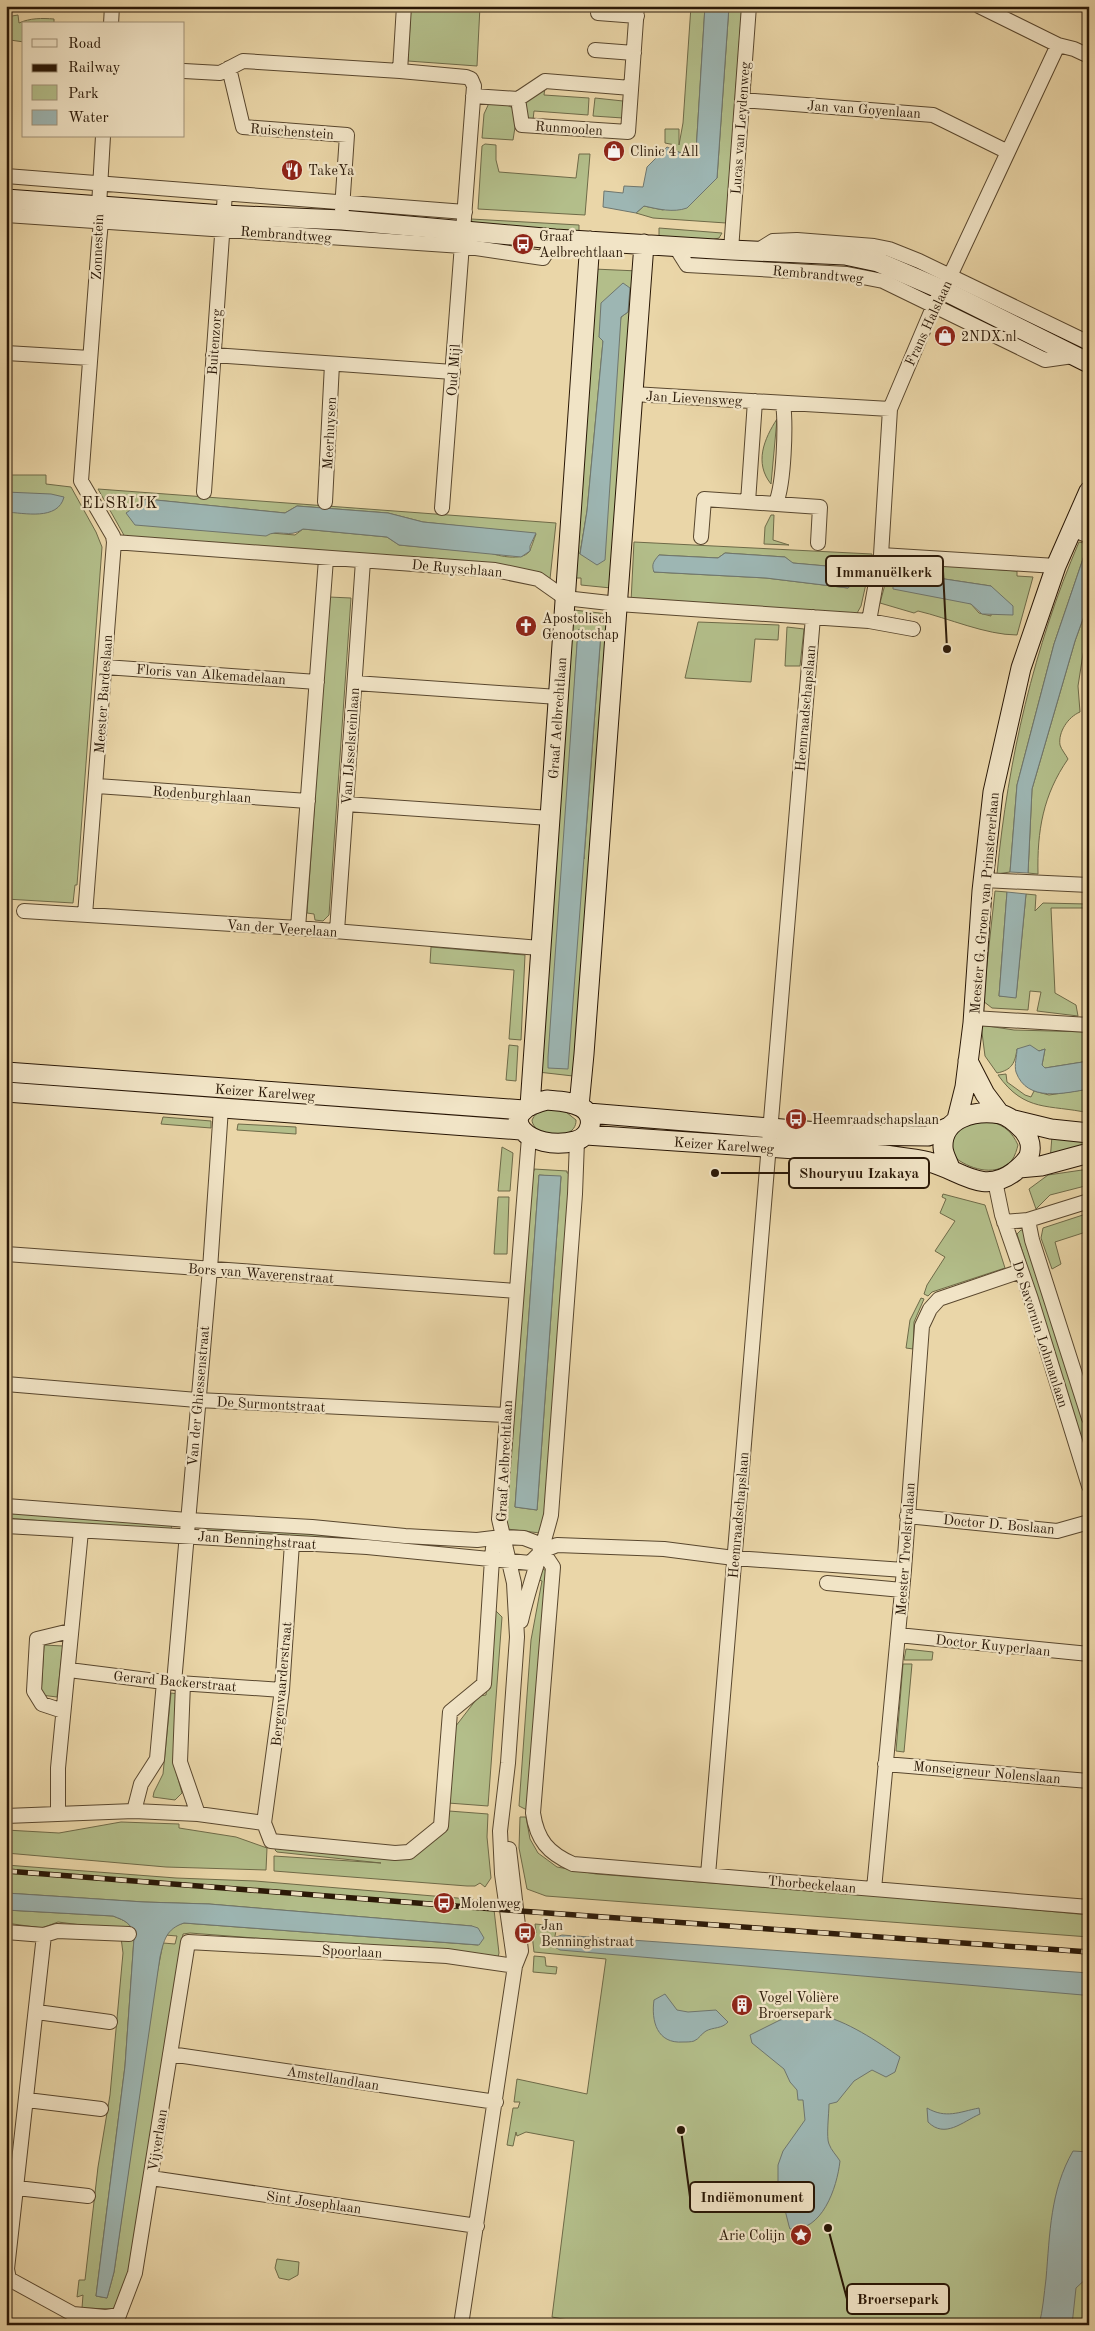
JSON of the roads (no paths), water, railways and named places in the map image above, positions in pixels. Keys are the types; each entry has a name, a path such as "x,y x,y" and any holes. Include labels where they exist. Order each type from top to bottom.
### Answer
{"street":[{"path":"111,22 112,6"},
{"path":"400,71 404,6"},
{"name":"Lucas van Leydenweg","path":"731,250 749,6"},
{"path":"979,6 1058,45 1074,48 1089,56"},
{"name":"Runmoolen","path":"518,99 522,125 628,132 637,11 598,13"},
{"name":"Frans Halslaan","path":"869,621 881,555 890,409 943,290 1058,45"},
{"path":"595,50 634,53"},
{"path":"185,71 220,73 243,61 466,77 473,82 474,96 463,239"},
{"name":"Ruischenstein","path":"229,68 242,127 347,135 342,211"},
{"path":"474,96 518,99 545,81 632,88"},
{"name":"Jan van Goyenlaan","path":"742,100 933,115 1008,152"},
{"name":"Zonnestein","path":"81,481 100,214 103,138"},
{"name":"Rembrandtweg","path":"6,176 224,192 342,211 463,239"},
{"name":"Buitenzorg","path":"204,492 224,192"},
{"name":"Rembrandtweg","path":"6,200 100,214"},
{"name":"Rembrandtweg","path":"222,222 342,211 465,212"},
{"name":"Rembrandtweg","path":"6,215 100,214 463,239 590,241 845,255 878,262 943,290 1089,343"},
{"name":"Oud Mijl","path":"442,508 463,239"},
{"name":"Graaf Aelbrechtlaan","path":"264,1823 271,1841 395,1853 409,1852 441,1826 450,1712 484,1684 493,1548 502,1537 499,1519 516,1291 525,1134 519,1122 527,1108 540,948 590,241"},
{"path":"517,1636 529,1584 542,1551 550,1515 574,1203 581,1138 591,1128 583,1110 584,1054 644,244"},
{"name":"Rembrandtweg","path":"675,246 687,265 847,274 943,290 1081,360"},
{"path":"6,353 90,358"},
{"path":"213,355 453,372"},
{"name":"Meerhuysen","path":"325,502 332,364"},
{"name":"Jan Lievensweg","path":"633,394 890,409"},
{"name":"Jan Lievensweg","path":"748,502 755,401"},
{"path":"776,503 779,496 782,458 785,415 783,403"},
{"name":"Meester Bardeslaan","path":"81,481 113,536 114,542 97,786 85,915"},
{"name":"Meester G. Groen van Prinstererlaan","path":"953,1123 965,1087 973,1018 983,880 993,792 1021,668 1056,566 1081,532 1089,491"},
{"path":"701,537 704,499 820,506 818,543"},
{"name":"De Ruyschlaan","path":"114,542 495,570 538,579 566,598 618,604 869,621 912,629"},
{"path":"881,555 1056,566"},
{"path":"298,928 326,559"},
{"name":"Van IJsselsteinlaan","path":"337,931 363,561"},
{"name":"Heemraadschapslaan","path":"708,1875 813,617"},
{"name":"Floris van Alkemadelaan","path":"105,667 317,682"},
{"path":"355,684 558,697"},
{"name":"Rodenburghlaan","path":"97,786 308,801"},
{"path":"346,804 550,818"},
{"path":"983,880 1089,885"},
{"name":"Van der Veerelaan","path":"24,911 298,928 540,948"},
{"path":"973,1018 1089,1025"},
{"path":"968,1061 985,1094 1007,1117 1028,1136 1031,1146 1028,1158 1019,1168 1010,1175 995,1181 981,1182 967,1178 950,1168 943,1149 944,1137 953,1123 971,1114 1007,1117 1051,1129 1089,1133"},
{"name":"Keizer Karelweg","path":"6,1072 527,1108 547,1100 583,1110 854,1135 928,1136 953,1123"},
{"name":"Keizer Karelweg","path":"6,1092 525,1134 558,1143 581,1138 884,1156 929,1162 950,1168"},
{"name":"Van der Ghiessenstraat","path":"134,1811 141,1784 158,1759 174,1683 188,1536 197,1400 210,1269 221,1108"},
{"path":"1019,1168 1041,1166 1089,1153"},
{"name":"De Savornin Lohmanlaan","path":"995,1181 1004,1222 1089,1486"},
{"path":"1004,1222 1028,1220 1089,1201"},
{"name":"De Savornin Lohmanlaan","path":"1028,1220 1032,1240 1089,1418"},
{"name":"Bors van Waverenstraat","path":"6,1254 516,1291"},
{"name":"Meester Troelstralaan","path":"874,1889 904,1570 922,1326 930,1309 939,1299 1021,1271"},
{"name":"De Surmontstraat","path":"6,1384 197,1400 506,1415"},
{"name":"Jan Benninghstraat","path":"6,1506 477,1540 502,1537 524,1538 537,1543 542,1551"},
{"name":"Doctor D. Boslaan","path":"908,1516 1057,1531 1089,1522"},
{"name":"Jan Benninghstraat","path":"6,1526 367,1547 508,1562 530,1563 542,1551 557,1546 664,1549 734,1558 904,1570"},
{"path":"58,1814 58,1768 81,1531"},
{"path":"462,2325 515,1966 502,1874 500,1831 508,1763 517,1636 514,1583 502,1537"},
{"name":"Bergenvaarderstraat","path":"264,1823 282,1690 292,1543"},
{"name":"Thorbeckelaan","path":"542,1551 554,1568 533,1813 536,1828 542,1842 550,1852 573,1864 1089,1908"},
{"path":"827,1583 902,1590"},
{"path":"64,1711 42,1704 34,1691 37,1639 70,1631"},
{"name":"Doctor Kuyperlaan","path":"898,1635 1089,1654"},
{"name":"Gerard Backerstraat","path":"69,1670 174,1683 282,1690"},
{"name":"Van der Ghiessenstraat","path":"174,1683 180,1762 198,1814"},
{"name":"Monseigneur Nolenslaan","path":"885,1764 1089,1781"},
{"path":"6,1816 134,1811 198,1814 264,1823"},
{"path":"6,1932 44,1935 57,1931 129,1934"},
{"path":"44,1935 37,2012 7,2269 9,2279 72,2320 106,2321"},
{"name":"Spoorlaan","path":"188,1942 447,1956 515,1966"},
{"name":"Vijverlaan","path":"106,2321 118,2314 135,2273 188,1942"},
{"path":"37,2012 110,2022"},
{"name":"Amstellandlaan","path":"170,2054 496,2102"},
{"path":"27,2100 101,2108"},
{"name":"Sint Josephlaan","path":"151,2178 477,2226"},
{"path":"17,2188 88,2196"}],"water":[{"path":"705,6 729,6 717,178 687,208 666,210 644,206 636,213 603,207 604,191 623,193 624,186 643,187 647,167 667,147 681,153 696,152"},
{"path":"623,283 630,288 628,312 621,317 605,560 597,565 580,554 587,511 603,341 599,337 601,303"},
{"path":"6,492 51,494 64,497 61,505 48,513 6,512"},
{"path":"146,499 285,513 297,506 388,513 423,522 536,533 530,546 530,551 521,557 399,545 387,537 303,529 288,534 275,533 266,536 135,525 126,513"},
{"path":"1088,544 1089,602 1075,641 1032,789 1028,873 1010,872 1017,785 1054,644"},
{"path":"725,553 785,557 793,563 849,568 855,575 855,579 848,588 766,578 654,572 653,569 659,555 718,558"},
{"path":"918,575 991,586 1013,606 1013,615 982,614 971,604 893,589 893,583 897,577"},
{"path":"578,630 601,632 568,1069 548,1068 548,1057"},
{"path":"1007,892 1026,894 1016,998 999,996"},
{"path":"1030,1045 1039,1051 1045,1049 1042,1065 1045,1068 1089,1061 1089,1089 1048,1094 1029,1088 1021,1082 1015,1066 1017,1049"},
{"path":"539,1175 561,1176 537,1510 515,1507"},
{"path":"6,1893 144,1902 209,1904 472,1926 478,1928 484,1938 479,1945 184,1923 173,1928 165,1940 160,1957 114,2272 107,2298 96,2296 125,2066 133,1933 128,1923 113,1916 6,1910"},
{"path":"562,1935 1089,1973 1089,1998 1083,1995 560,1950 553,1946 553,1938"},
{"path":"665,1994 677,2010 688,2012 716,2010 728,2022 723,2026 706,2031 694,2041 674,2042 667,2039 658,2030 653,2008 654,2000"},
{"path":"799,2015 819,2015 840,2022 861,2032 900,2057 895,2072 886,2077 872,2070 854,2081 837,2102 829,2104 828,2141 840,2161 835,2183 826,2206 819,2216 801,2228 790,2229 778,2182 778,2165 783,2151 805,2120 803,2100 798,2100 797,2090 790,2082 784,2069 752,2043 750,2035 780,2020"},
{"path":"927,2108 947,2114 979,2108 980,2114 960,2125 941,2129 934,2127 928,2122"},
{"path":"1073,2151 1089,2152 1089,2276 1076,2288 1072,2325 1039,2325 1042,2314 1055,2197 1065,2166"}],"railway":[{"path":"6,1871 520,1911 1089,1952"}],"place":[{"name":"Clinic 4 All","path":"614,151"},
{"name":"TakeYa","path":"292,170"},
{"name":"Graaf Aelbrechtlaan","path":"523,244"},
{"name":"2NDX.nl","path":"945,336"},
{"name":"Apostolisch Genootschap","path":"526,626"},
{"name":"Immanuëlkerk","path":"947,649"},
{"name":"Heemraadschapslaan","path":"796,1119"},
{"name":"Shouryuu Izakaya","path":"715,1173"},
{"name":"Molenweg","path":"444,1903"},
{"name":"Jan Benninghstraat","path":"525,1933"},
{"name":"Vogel Volière Broersepark","path":"742,2005"},
{"name":"Indiëmonument","path":"681,2130"},
{"name":"Broersepark","path":"828,2228"},
{"name":"Arie Colijn","path":"801,2235"}],"district":[{"name":"ELSRIJK","path":"120,502"}]}
